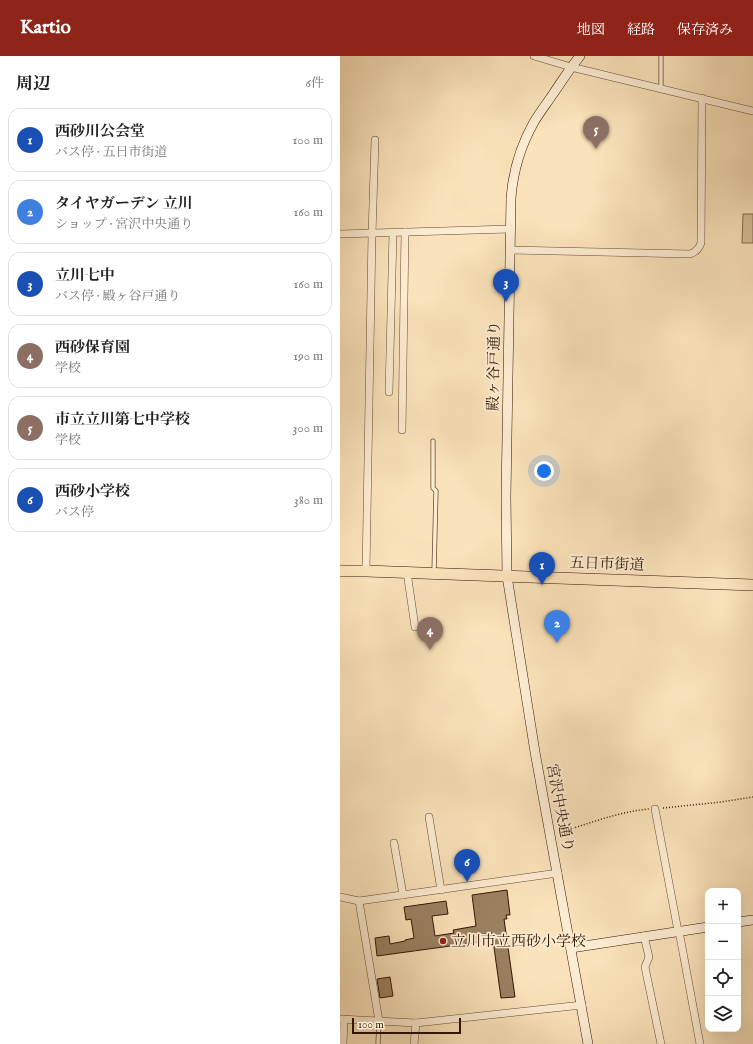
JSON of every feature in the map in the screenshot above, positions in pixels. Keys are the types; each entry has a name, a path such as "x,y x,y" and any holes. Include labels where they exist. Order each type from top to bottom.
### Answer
{"main road":[{"name":"五日市街道","path":"340,571 407,572 753,585"}],"street":[{"path":"534,56 571,67 753,111"},
{"name":"殿ヶ谷戸通り","path":"507,576 506,496 512,182 524,143 534,123 580,56"},
{"path":"510,250 690,254 696,252 700,248 701,243 702,98"},
{"path":"366,571 375,140"},
{"path":"340,234 511,229"},
{"path":"402,430 405,232"},
{"path":"389,392 393,233"},
{"path":"390,365 403,365"},
{"path":"407,572 415,627"},
{"name":"宮沢中央通り","path":"507,576 535,752 572,948 588,1044"},
{"path":"655,809 697,1040"},
{"path":"429,816 441,890"},
{"path":"394,843 399,856 403,895"},
{"path":"340,897 360,901 558,873"},
{"path":"360,901 379,1021"},
{"path":"741,922 753,920"},
{"path":"572,948 705,927"},
{"path":"644,936 649,958 645,967 661,1044"},
{"path":"343,1044 342,1019 416,1023 582,1004"},
{"path":"414,1044 416,1023"}],"lane":[{"path":"661,89 662,56"},
{"path":"433,441 433,488 436,491 434,573"},
{"path":"378,1044 379,1021"}],"shaded area":[{"path":"743,214 753,214 753,243 742,243"}],"building":[{"path":"507,890 510,915 506,915 507,919 504,919 515,997 501,998 492,933 479,935 480,942 377,956 375,938 389,936 390,944 414,938 411,919 406,920 404,907 446,901 448,914 432,916 435,936 454,933 453,930 476,926 472,895"},
{"path":"390,977 393,996 380,998 377,979"}],"place":[{"name":"市立立川第七中学校","path":"596,149"},
{"name":"立川七中","path":"506,302"},
{"name":"西砂川公会堂","path":"542,585"},
{"name":"タイヤガーデン 立川","path":"557,643"},
{"name":"西砂保育園","path":"430,650"},
{"name":"西砂小学校","path":"467,882"},
{"name":"立川市立西砂小学校","path":"443,941"}]}
